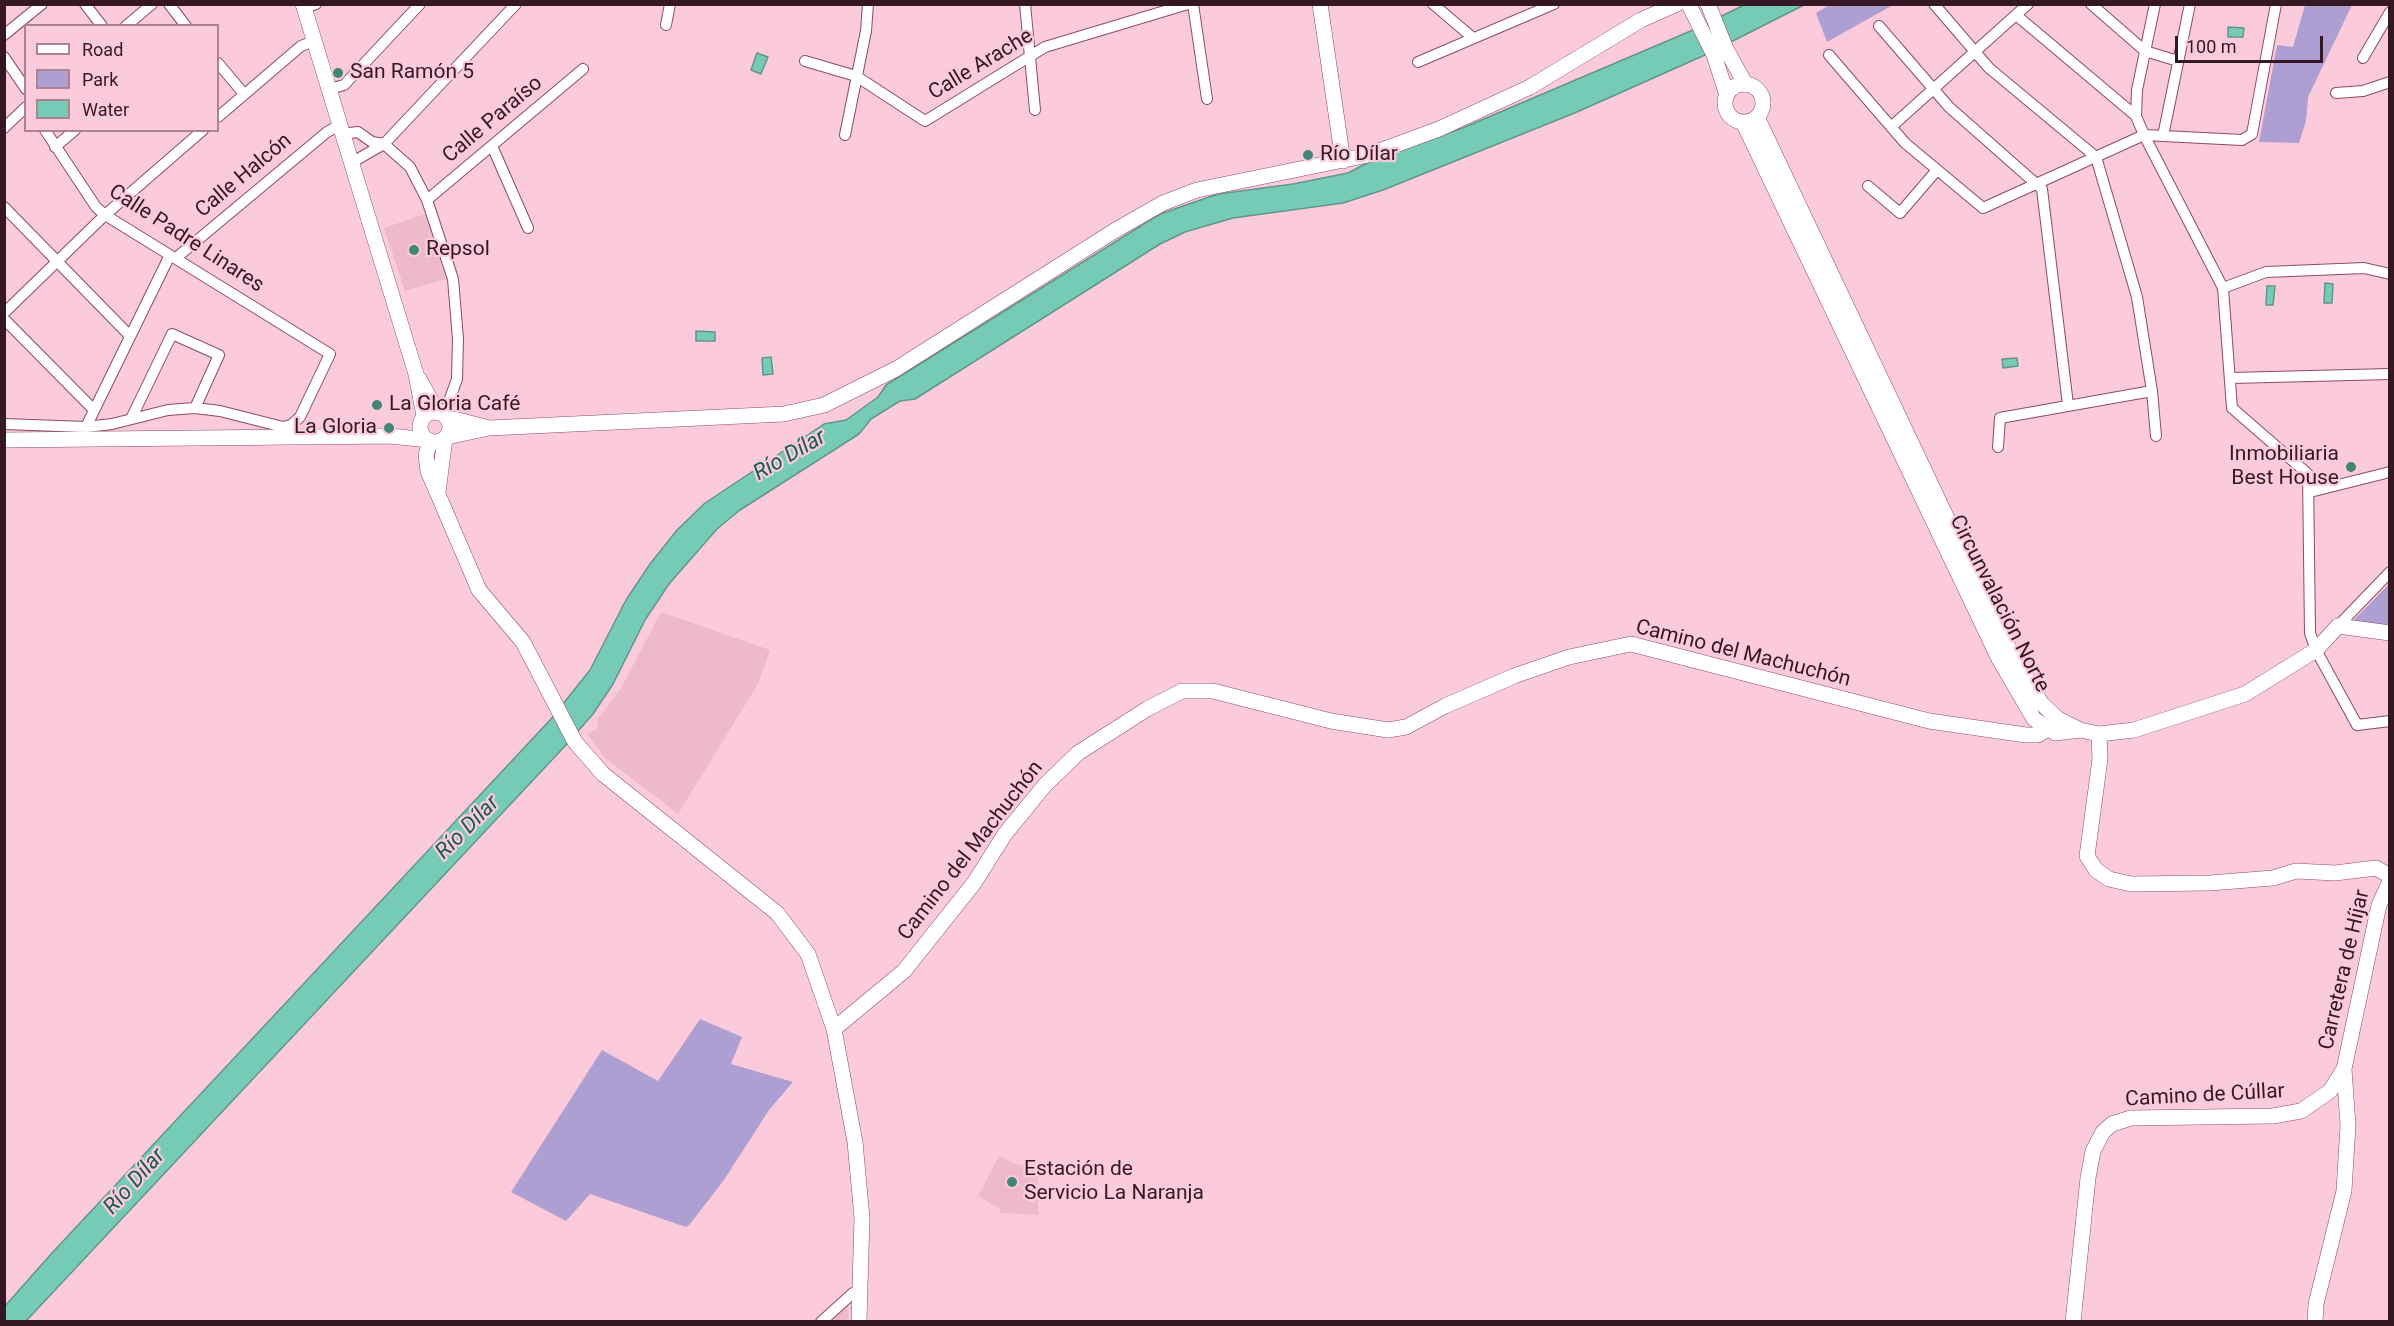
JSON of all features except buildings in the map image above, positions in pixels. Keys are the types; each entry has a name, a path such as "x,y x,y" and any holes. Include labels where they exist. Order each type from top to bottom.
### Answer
{"street":[{"path":"4,35 42,4"},
{"path":"85,4 100,24"},
{"path":"128,24 152,4"},
{"path":"169,4 184,24"},
{"path":"329,89 344,85 420,4"},
{"path":"351,163 384,144 516,4"},
{"path":"666,25 670,4"},
{"path":"845,135 866,31 868,4"},
{"path":"1025,4 1035,110"},
{"name":"Calle Arache","path":"805,62 856,76 925,122 1045,47 1188,4"},
{"path":"1193,4 1207,99"},
{"path":"1320,4 1343,162"},
{"path":"1433,4 1473,38"},
{"path":"1418,62 1554,4"},
{"path":"1641,20 1658,4"},
{"path":"4,440 391,436 429,441 489,428 784,414 824,405 896,369 1114,231 1163,203 1216,186 1343,162 1398,145 1467,118 1530,87 1641,20 1677,4"},
{"path":"1688,5 1695,4"},
{"path":"1935,4 1989,68 2096,157 2137,297 2152,392 2156,436"},
{"path":"1891,127 2028,4"},
{"path":"2091,4 2145,51 2178,61"},
{"path":"2155,4 2137,90 2136,116 2223,288 2232,408 2308,474 2310,633 2316,650 2357,725 2390,722"},
{"path":"2163,136 2190,4"},
{"path":"1829,55 1891,127 1937,170 1983,208 2144,135 2242,140 2252,135 2276,4"},
{"path":"1688,5 1707,16 1720,52 1727,95 1725,107 1728,113 1732,118 1750,119 1762,109 1762,99 1758,91 1746,85 1720,52"},
{"path":"308,6 314,41 416,374 435,417 450,427 446,437 437,495"},
{"path":"2363,58 2390,12"},
{"path":"2016,15 2136,116"},
{"path":"1879,26 1949,107 2038,183 2042,189 2068,405"},
{"path":"219,116 301,46 314,41"},
{"path":"4,57 24,86"},
{"path":"219,64 244,94"},
{"name":"Calle Paraíso","path":"427,200 583,69"},
{"path":"2336,93 2364,92 2390,82"},
{"path":"1727,95 1735,87 1746,85"},
{"path":"4,128 24,110"},
{"name":"Circunvalación Norte","path":"1750,119 1989,609 2041,703 2058,719 2080,730"},
{"name":"Circunvalación Norte","path":"1750,119 1999,659 2034,719 2046,730"},
{"path":"341,130 358,132 372,142 384,144 410,167 427,200 453,279 458,339 458,379 435,417 421,434 429,441"},
{"name":"Calle Halcón","path":"173,257 327,132 341,130"},
{"name":"Calle Padre Linares","path":"46,132 96,207 105,215 330,354 296,422 284,427 220,411 195,408"},
{"path":"55,147 73,132"},
{"path":"4,314 105,215 200,132"},
{"path":"492,146 528,228"},
{"path":"1868,186 1900,213 1937,170"},
{"path":"4,207 130,336"},
{"path":"86,427 130,336 173,257"},
{"path":"2223,288 2266,272 2364,268 2390,274"},
{"path":"4,319 94,410"},
{"path":"4,424 86,427 131,419 168,410 195,408 219,355 172,334 131,419"},
{"path":"2231,378 2390,374"},
{"path":"1998,447 2000,418 2152,392"},
{"path":"391,436 435,417 454,419 489,428"},
{"path":"391,436 412,449 417,467 437,495"},
{"path":"429,441 426,455 428,471 479,590 523,642 575,742 603,774 777,913 808,954 834,1029 855,1142 861,1196 859,1322"},
{"path":"2310,492 2390,472"},
{"path":"2041,703 2048,722 2046,730 2055,733 2080,730 2099,734 2134,730 2245,694 2316,650 2390,572"},
{"path":"2338,626 2390,633"},
{"name":"Camino del Machuchón","path":"834,1029 904,971 974,884 1005,834 1045,785 1078,753 1148,709 1182,691 1213,691 1330,721 1388,730 1406,727 1445,706 1525,672 1569,657 1631,644 1929,721 2026,735 2038,735 2046,730"},
{"path":"2099,734 2100,759 2087,856 2096,870 2109,879 2131,884 2210,883 2273,878 2296,871 2335,873 2376,868 2390,876"},
{"name":"Carretera de Híjar","path":"2344,1069 2379,905 2390,881"},
{"path":"2315,1322 2316,1304 2344,1191 2348,1125 2344,1069"},
{"name":"Camino de Cúllar","path":"2073,1322 2088,1178 2093,1151 2103,1132 2112,1124 2131,1118 2273,1116 2301,1111 2330,1091 2344,1069"},
{"path":"821,1322 853,1293 860,1293"}],"shaded area":[{"name":"Repsol","path":"425,214 446,279 405,291 384,228"},
{"path":"661,612 770,650 758,684 678,814 605,758 587,734 598,728 597,720 621,688"},
{"name":"Estación de Servicio La Naranja","path":"999,1156 1016,1164 1038,1167 1038,1215 1000,1213 1000,1209 978,1196"},
{"path":"847,1291 849,1321 813,1321"}],"green space":[{"path":"1830,4 1893,5 1827,42 1816,13"},
{"path":"2305,5 2352,5 2308,97 2306,121 2299,143 2259,142 2277,45 2293,47"},
{"path":"2389,584 2389,627 2352,622"},
{"path":"700,1019 742,1037 731,1064 793,1082 769,1110 724,1180 690,1224 686,1227 590,1194 566,1221 511,1192 602,1050 658,1081"}],"water":[{"path":"1744,5 1804,5 1705,55 1577,112 1383,190 1343,203 1233,218 1185,232 1160,244 915,399 900,401 871,419 859,434 740,510 717,529 669,584 645,620 613,684 593,714 565,746 26,1321 5,1322 5,1306 52,1253 551,719 590,670 626,600 650,564 677,530 705,503 824,424 846,420 878,397 886,385 1160,214 1218,194 1293,184 1348,173 1369,162 1465,127 1693,30"},
{"path":"2228,27 2244,28 2243,37 2228,37"},
{"path":"757,53 768,57 761,74 751,70"},
{"path":"2325,283 2333,284 2332,303 2324,303"},
{"path":"2267,286 2275,286 2273,305 2266,305"},
{"path":"696,331 715,332 715,341 696,341"},
{"path":"771,357 773,374 763,375 762,358"},
{"path":"2017,358 2018,366 2003,368 2002,359"}],"place":[{"name":"San Ramón 5","path":"338,73"},
{"name":"Río Dílar","path":"1308,155"},
{"name":"Repsol","path":"414,250"},
{"name":"La Gloria Café","path":"377,405"},
{"name":"La Gloria","path":"389,428"},
{"name":"Inmobiliaria Best House","path":"2351,467"},
{"name":"Estación de Servicio La Naranja","path":"1012,1182"}]}
